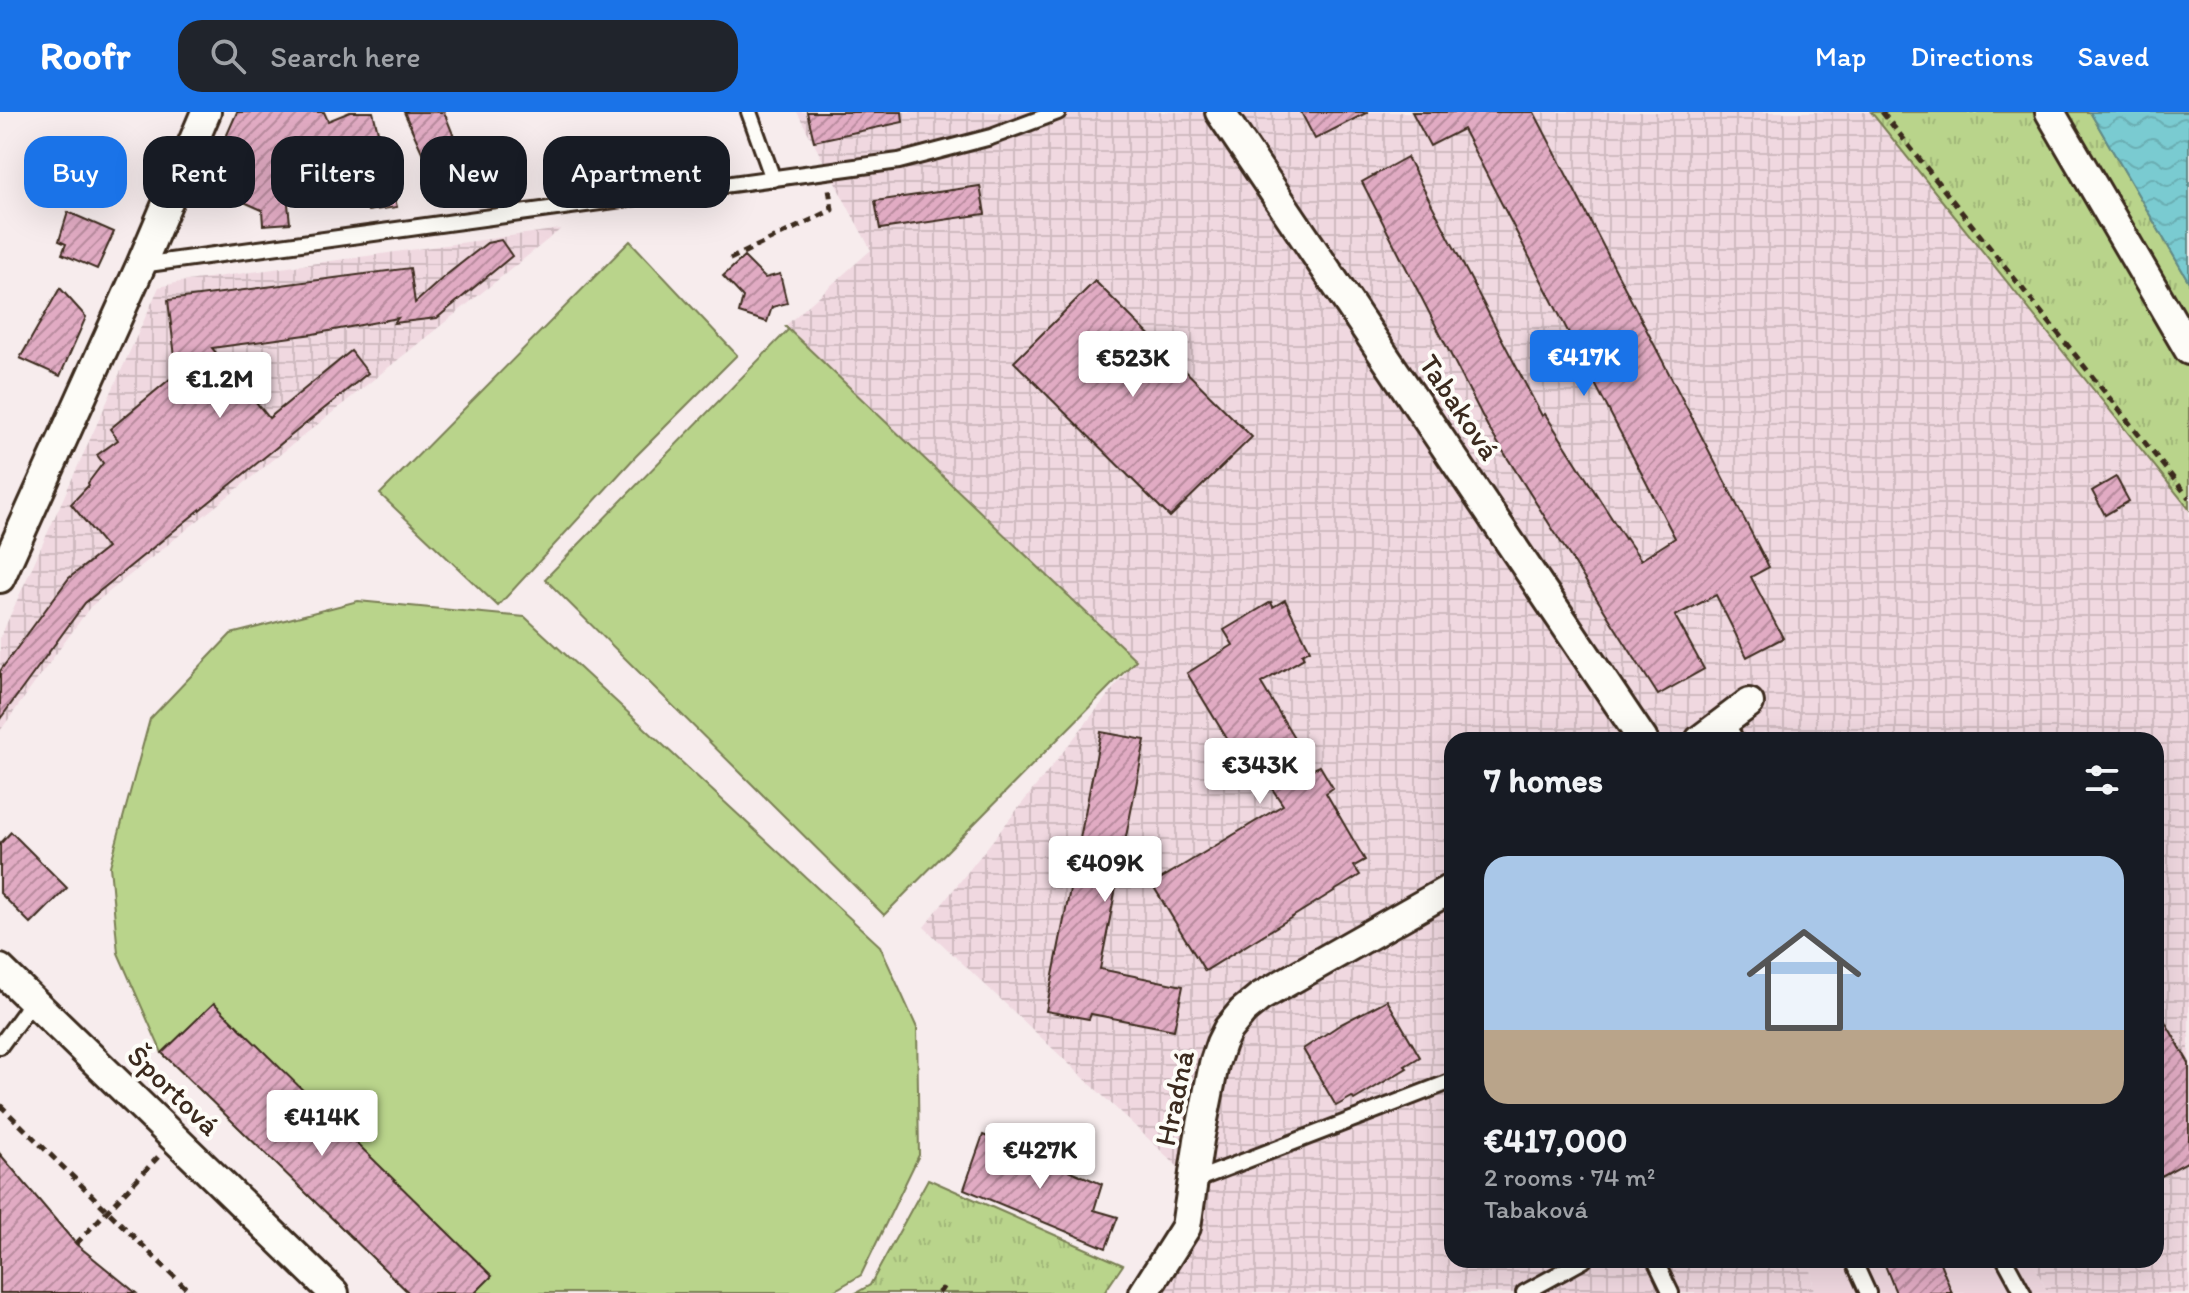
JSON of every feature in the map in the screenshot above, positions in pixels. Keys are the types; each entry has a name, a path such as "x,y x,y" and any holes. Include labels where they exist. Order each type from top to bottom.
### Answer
{"street":[{"path":"0,578 141,265 206,112"},
{"name":"Tabaková","path":"1220,112 1638,732"},
{"path":"2050,112 2189,350"},
{"path":"1730,730 1749,703"},
{"name":"Hradná","path":"1144,1293 1186,1227 1214,1064 1228,1029 1260,997 1444,893"},
{"name":"Športová","path":"0,969 334,1293"}],"lane":[{"path":"749,112 773,179"},
{"path":"141,265 899,161 991,137 1058,112"},
{"path":"0,1046 33,1001"},
{"path":"1193,1181 1444,1084"},
{"path":"1524,1293 1569,1268"},
{"path":"1659,1268 1671,1293"},
{"path":"1857,1268 1868,1293"},
{"path":"2009,1268 2023,1293"}],"path":[{"path":"1882,112 2189,498"},
{"path":"730,259 832,210 827,171"},
{"path":"0,1105 191,1293"},
{"path":"76,1244 175,1139"},
{"path":"938,1293 942,1289 948,1293"}],"shaded area":[{"path":"797,112 1871,112 2189,509 2189,1293 2048,1293 2036,1268 2164,1268 2164,732 1444,732 1444,1268 1811,1268 1814,1293 1144,1293 1193,1181 924,927 1136,660 785,326 871,250"},
{"path":"561,229 90,607 0,731 0,638 159,287"},
{"path":"1811,1268 2036,1268 2048,1293 1814,1293"}],"green space":[{"path":"1871,112 2090,112 2189,282 2189,509"},
{"path":"630,241 737,355 636,456 498,606 380,494"},
{"path":"785,326 1136,660 884,915 545,579 788,330"},
{"path":"358,601 525,617 880,946 917,1028 919,1155 861,1275 830,1293 409,1293 162,1053 118,953 110,866 150,719 231,634"},
{"path":"928,1179 1123,1265 1104,1293 856,1293 870,1285"}],"water":[{"path":"2090,112 2189,112 2189,282"}],"building":[{"path":"237,112 324,112 328,121 350,112 373,112 379,136 271,136 271,208 288,208 290,223 263,225 262,210 255,207 255,136 226,136"},
{"path":"404,112 444,112 454,136 420,136 420,148"},
{"path":"807,112 902,112 903,122 814,141"},
{"path":"1301,112 1368,112 1315,139"},
{"path":"1412,112 1534,112 1769,567 1751,577 1783,638 1747,657 1716,595 1675,616 1704,669 1658,695 1489,429 1362,182 1407,157 1542,416 1545,414 1625,539 1641,560 1675,538 1463,129 1430,146"},
{"path":"980,186 985,214 880,229 875,201"},
{"path":"68,212 114,232 97,269 62,254 66,244 59,241"},
{"path":"501,240 512,256 437,318 394,323 398,318 212,348 269,418 351,351 368,373 85,603 0,719 0,671 69,578 107,548 71,504 89,485 103,463 97,455 118,440 110,429 177,373 168,300 410,268 415,303 487,243"},
{"path":"744,257 765,278 780,274 787,303 772,307 767,322 739,313 743,297 723,276"},
{"path":"1095,281 1252,437 1170,517 1014,362"},
{"path":"60,288 86,317 60,376 20,358"},
{"path":"2116,477 2129,501 2105,515 2092,491"},
{"path":"1285,600 1310,650 1302,654 1304,658 1261,683 1313,769 1320,766 1333,788 1326,793 1365,860 1354,866 1360,875 1205,971 1152,884 1283,805 1252,759 1243,765 1187,673 1233,645 1224,630 1271,602 1273,607"},
{"path":"1101,732 1145,740 1100,969 1183,986 1174,1030 1091,1014 1089,1019 1046,1011"},
{"path":"11,832 67,888 31,924 0,893 0,844"},
{"path":"1387,1000 1420,1057 1354,1100 1352,1097 1336,1106 1303,1049 1341,1024"},
{"path":"214,1003 492,1276 475,1293 409,1293 162,1053"},
{"path":"2164,1020 2189,1063 2189,1161 2164,1175"},
{"path":"983,1135 1102,1184 1094,1210 1118,1217 1106,1248 964,1189"},
{"path":"0,1154 76,1244 136,1293 0,1293"},
{"path":"1886,1268 1942,1268 1952,1293 1896,1293"}]}
